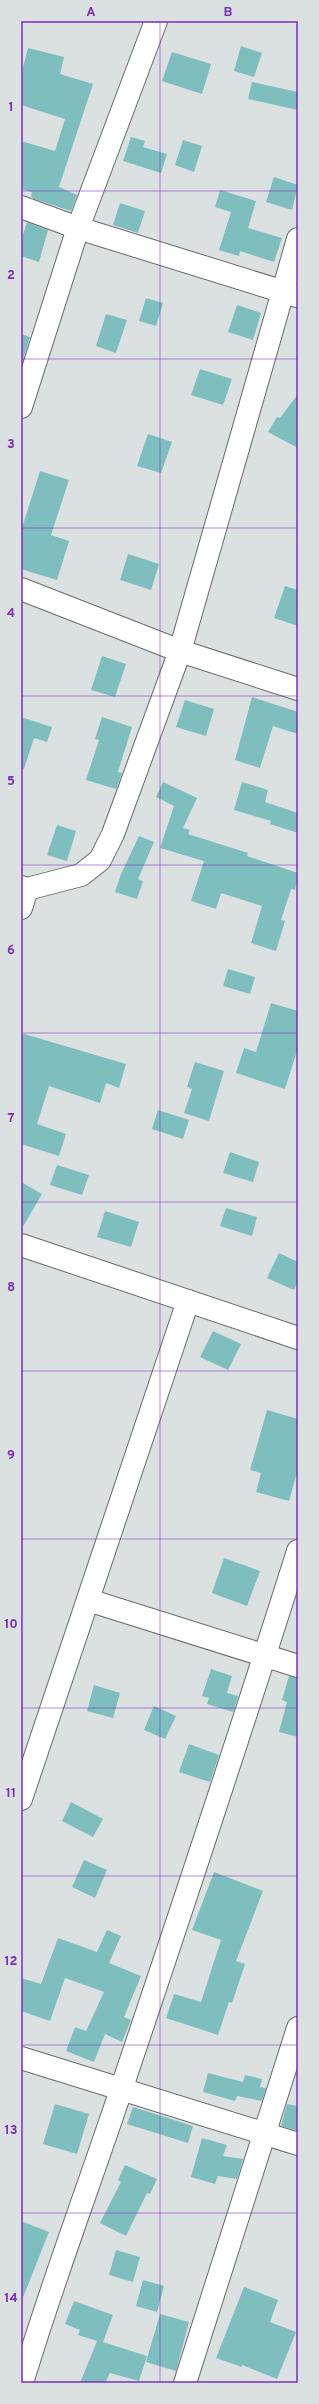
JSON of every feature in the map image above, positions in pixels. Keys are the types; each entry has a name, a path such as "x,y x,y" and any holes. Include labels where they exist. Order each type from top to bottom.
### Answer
{"street":[{"path":"21,407 78,228 156,21"},
{"path":"21,207 78,228 291,294"},
{"path":"23,895 81,875 100,860 113,834 180,651 291,294 298,239"},
{"path":"21,589 180,651 298,689"},
{"path":"21,1245 298,1338"},
{"path":"21,1799 188,1301"},
{"path":"22,2383 41,2318 122,2089 298,1552"},
{"path":"88,1600 265,1654 298,1666"},
{"path":"185,2383 298,2028"},
{"path":"21,2058 298,2144"}],"building":[{"path":"241,46 262,53 254,77 234,71"},
{"path":"28,48 64,57 60,74 93,84 59,187 77,195 71,211 34,199 31,196 32,192 21,189 21,141 55,151 65,119 21,105 21,75"},
{"path":"172,52 211,64 202,94 162,81"},
{"path":"252,82 298,92 298,110 248,99"},
{"path":"131,137 145,141 143,147 167,154 161,173 123,161"},
{"path":"183,140 202,146 194,172 175,165"},
{"path":"274,177 298,185 292,210 266,202"},
{"path":"220,190 256,201 248,228 282,238 274,262 240,251 239,256 219,250 231,212 215,207"},
{"path":"120,203 145,211 138,233 113,225"},
{"path":"27,222 48,230 39,262 21,256 21,241"},
{"path":"146,298 163,303 156,326 139,321"},
{"path":"237,305 261,313 253,340 228,332"},
{"path":"106,314 127,320 116,353 96,346"},
{"path":"21,334 30,337 21,366"},
{"path":"200,369 232,379 223,405 191,395"},
{"path":"298,394 298,448 268,432 277,417 280,418"},
{"path":"148,434 172,442 161,473 137,466"},
{"path":"40,471 69,480 51,535 69,541 57,580 21,569 21,531"},
{"path":"128,554 159,564 151,590 120,580"},
{"path":"285,586 298,590 298,626 274,618"},
{"path":"102,656 126,664 115,697 91,690"},
{"path":"252,697 298,712 298,734 273,726 260,768 235,760"},
{"path":"185,700 214,709 206,736 176,727"},
{"path":"21,717 52,727 47,742 34,738 24,769 21,768"},
{"path":"102,717 132,727 118,772 122,773 116,789 86,780 99,740 95,739"},
{"path":"163,782 197,798 183,828 190,830 188,834 248,853 247,856 298,873 295,890 291,889 281,920 285,921 276,951 251,943 262,906 221,893 216,909 191,901 204,861 160,848 174,806 156,797"},
{"path":"242,782 268,790 265,802 298,813 298,833 270,824 271,821 234,810"},
{"path":"57,825 76,831 67,861 47,855"},
{"path":"139,836 154,842 138,879 143,881 137,899 115,892 121,874"},
{"path":"228,969 255,977 250,994 223,986"},
{"path":"271,1003 298,1011 298,1048 285,1089 236,1073 244,1048 256,1052"},
{"path":"21,1033 126,1064 119,1088 106,1083 100,1103 49,1086 37,1124 66,1134 59,1156 21,1144"},
{"path":"195,1062 224,1071 209,1121 184,1113 192,1089 187,1087"},
{"path":"158,1110 189,1120 183,1139 152,1129"},
{"path":"230,1152 259,1162 253,1182 223,1173"},
{"path":"57,1165 89,1175 82,1195 50,1185"},
{"path":"21,1182 42,1194 21,1230"},
{"path":"226,1208 257,1217 252,1236 220,1226"},
{"path":"105,1211 139,1222 131,1247 97,1237"},
{"path":"279,1253 298,1262 298,1281 294,1290 267,1278"},
{"path":"213,1331 241,1344 228,1370 200,1357"},
{"path":"267,1410 298,1419 298,1469 289,1501 256,1492 261,1473 250,1470"},
{"path":"224,1558 260,1571 247,1606 212,1593"},
{"path":"211,1669 232,1676 227,1693 238,1696 233,1712 207,1704 209,1698 202,1696"},
{"path":"289,1676 298,1678 298,1737 279,1732 287,1702 282,1700"},
{"path":"94,1685 120,1693 113,1718 87,1711"},
{"path":"154,1706 176,1716 165,1739 144,1730"},
{"path":"189,1744 219,1755 210,1782 179,1772"},
{"path":"71,1802 103,1819 93,1837 62,1821"},
{"path":"84,1860 107,1870 95,1898 72,1887"},
{"path":"214,1872 263,1891 236,1961 245,1964 232,2003 229,2002 218,2035 166,2018 174,1994 201,2002 221,1940 192,1930"},
{"path":"107,1930 121,1936 109,1963 141,1976 124,2017 131,2020 122,2042 105,2034 94,2062 66,2051 75,2027 86,2031 104,1992 65,1978 50,2021 21,2011 21,1978 41,1984 58,1938 97,1952"},
{"path":"208,2073 243,2082 245,2075 262,2079 260,2087 266,2088 262,2101 237,2096 235,2101 203,2092"},
{"path":"55,2104 89,2114 77,2154 43,2144"},
{"path":"287,2104 298,2106 298,2131 281,2126"},
{"path":"133,2107 193,2126 188,2143 127,2124"},
{"path":"202,2138 227,2145 223,2156 243,2159 237,2179 218,2176 215,2184 191,2177"},
{"path":"125,2165 157,2179 150,2194 147,2193 126,2236 100,2223 121,2182 118,2180"},
{"path":"21,2221 49,2232 22,2300 21,2299"},
{"path":"116,2250 140,2257 133,2282 109,2275"},
{"path":"143,2280 164,2286 157,2312 136,2306"},
{"path":"244,2287 278,2300 270,2322 296,2332 277,2379 242,2365 242,2367 216,2358"},
{"path":"74,2301 113,2315 103,2342 147,2356 139,2381 110,2373 105,2383 80,2383 97,2341 78,2335 80,2330 65,2324"},
{"path":"160,2314 189,2322 176,2371 146,2362"}]}
